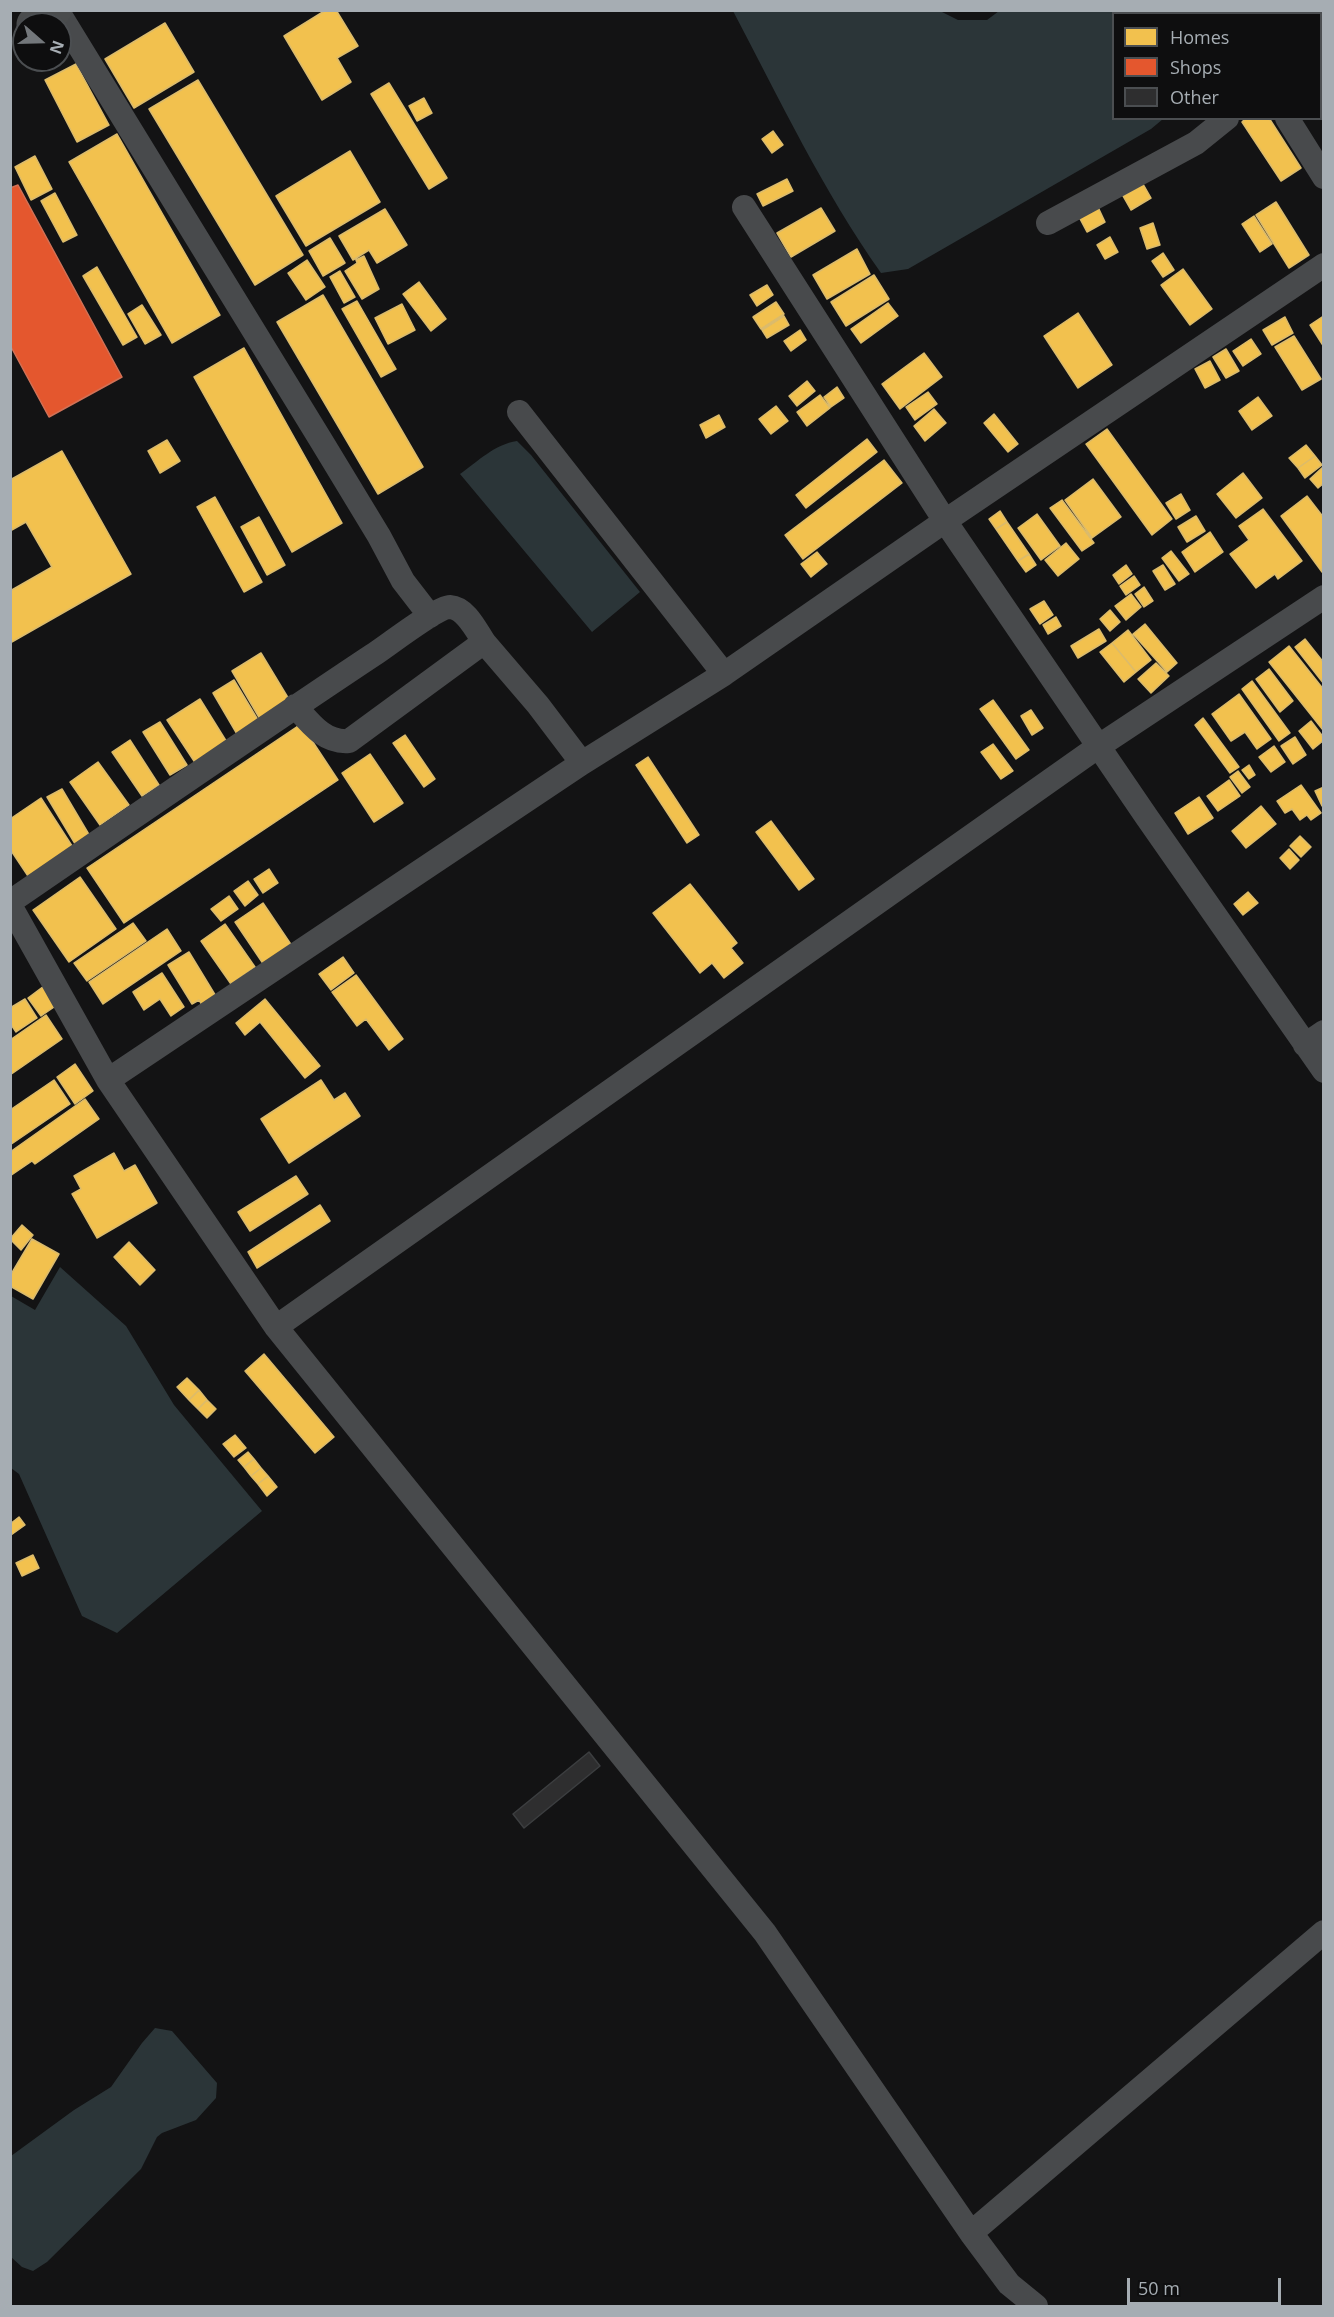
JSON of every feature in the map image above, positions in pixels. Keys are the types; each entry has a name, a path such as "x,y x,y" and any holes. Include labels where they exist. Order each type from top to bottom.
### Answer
{"street":[{"path":"56,10 322,441 403,581 430,615"},
{"path":"1048,223 1196,143 1225,120"},
{"path":"1288,120 1323,177"},
{"path":"744,207 945,521 1100,747 1314,1038 1323,1071"},
{"path":"108,1080 582,763 724,674 1323,265"},
{"path":"519,412 724,674"},
{"path":"276,1327 1100,747 1323,597"},
{"path":"582,763 538,705 484,642 465,615 458,609 448,607 430,615 407,633 295,706 10,904 108,1080 276,1327 765,1933 971,2233 1009,2284 1036,2307"},
{"path":"295,706 313,726 328,738 338,742 349,741 484,642"},
{"path":"971,2233 1323,1932"}],"shaded area":[{"path":"733,11 940,11 958,20 987,20 999,11 1139,11 1140,12 1112,12 1112,120 1162,120 1151,129 908,269 881,273 821,178"},
{"path":"517,441 531,455 640,592 592,632 460,474 494,450"},
{"path":"60,1267 126,1326 174,1405 262,1511 117,1633 82,1616 19,1474 11,1468 11,1296 35,1310"},
{"path":"155,2028 172,2031 217,2083 216,2098 196,2120 157,2137 141,2169 47,2262 33,2271 22,2267 11,2257 11,2156 74,2110 111,2087"}],"building: Homes":[{"path":"326,10 336,10 358,46 337,58 351,82 322,100 284,36"},
{"path":"1286,10 1324,10 1324,40 1322,41 1322,12 1286,12"},
{"path":"165,23 194,72 134,108 105,59"},
{"path":"76,64 109,125 77,142 45,80 60,72 72,72 72,66"},
{"path":"198,80 303,255 255,285 149,109"},
{"path":"389,83 447,178 429,189 371,94"},
{"path":"424,98 432,113 417,121 409,106"},
{"path":"1244,120 1270,120 1301,168 1281,181 1242,122"},
{"path":"773,131 783,145 772,153 762,139"},
{"path":"117,134 220,315 172,343 69,162"},
{"path":"350,151 380,202 306,246 276,196"},
{"path":"35,156 52,189 31,200 15,167"},
{"path":"787,179 793,191 763,206 757,194"},
{"path":"1143,184 1151,198 1131,210 1123,196"},
{"path":"55,193 77,235 63,242 41,201"},
{"path":"1276,202 1309,255 1289,268 1256,215"},
{"path":"1097,205 1105,222 1087,232 1078,215"},
{"path":"821,208 835,231 791,257 777,233"},
{"path":"385,209 407,245 377,263 369,250 353,260 339,236"},
{"path":"1254,216 1272,244 1260,252 1242,224"},
{"path":"1153,223 1160,245 1147,249 1140,228"},
{"path":"1110,237 1118,252 1105,259 1097,245"},
{"path":"330,238 345,263 323,276 309,251"},
{"path":"857,249 870,274 827,299 813,275"},
{"path":"1163,253 1174,270 1163,277 1152,261"},
{"path":"364,256 379,289 362,299 345,271 357,263 356,260"},
{"path":"307,260 325,287 306,300 288,273"},
{"path":"97,267 137,337 123,345 83,276"},
{"path":"1183,269 1212,309 1190,325 1161,285"},
{"path":"340,271 355,297 344,303 330,277"},
{"path":"874,275 889,299 846,326 831,302"},
{"path":"419,282 446,319 431,331 403,294"},
{"path":"767,285 773,295 757,306 750,295"},
{"path":"323,295 423,467 378,494 277,322"},
{"path":"357,301 396,369 381,377 342,309"},
{"path":"776,302 784,314 761,329 753,317"},
{"path":"888,303 898,316 861,343 851,329"},
{"path":"402,304 415,330 388,344 375,318"},
{"path":"142,305 161,335 145,344 128,314"},
{"path":"1078,313 1112,365 1078,388 1044,336"},
{"path":"784,316 789,325 767,338 762,330"},
{"path":"1285,317 1293,333 1272,345 1263,330"},
{"path":"1324,318 1324,347 1310,325"},
{"path":"800,330 806,340 791,351 784,341"},
{"path":"1294,336 1321,379 1302,390 1275,347"},
{"path":"1251,339 1261,354 1243,366 1233,351"},
{"path":"244,348 342,523 292,552 194,377"},
{"path":"1226,349 1239,371 1226,378 1213,357"},
{"path":"924,353 942,377 900,409 882,384"},
{"path":"1210,361 1220,380 1205,388 1195,369"},
{"path":"807,381 815,391 797,406 789,396"},
{"path":"837,387 844,398 831,407 824,397"},
{"path":"928,392 937,404 915,420 906,407"},
{"path":"820,395 830,408 807,426 797,412"},
{"path":"1258,397 1272,416 1252,430 1239,411"},
{"path":"776,406 788,421 771,434 759,419"},
{"path":"934,409 946,423 925,441 914,426"},
{"path":"994,414 1018,444 1008,452 984,423"},
{"path":"719,415 725,427 706,438 700,425"},
{"path":"1107,429 1172,519 1152,535 1086,444"},
{"path":"867,439 877,452 806,508 796,495"},
{"path":"167,440 180,461 160,473 148,451"},
{"path":"1306,445 1315,456 1298,468 1289,458"},
{"path":"62,451 131,574 10,643 10,591 52,567 26,522 10,531 10,480"},
{"path":"1315,456 1322,465 1305,478 1298,468"},
{"path":"884,460 902,483 803,559 785,535"},
{"path":"1324,466 1324,483 1318,488 1310,479"},
{"path":"1243,473 1262,498 1236,518 1217,494"},
{"path":"1093,479 1121,517 1092,538 1065,500"},
{"path":"1181,494 1190,510 1176,519 1166,503"},
{"path":"1307,496 1324,518 1322,572 1281,516"},
{"path":"215,497 262,582 244,592 197,507"},
{"path":"1062,500 1094,543 1082,551 1050,508"},
{"path":"1263,509 1302,561 1278,579 1275,574 1256,588 1230,554 1249,540 1239,526"},
{"path":"1000,511 1007,522 996,529 989,519"},
{"path":"1037,514 1060,546 1041,560 1018,528"},
{"path":"1196,516 1205,531 1187,542 1178,527"},
{"path":"259,517 285,565 267,575 241,527"},
{"path":"1007,522 1029,554 1018,561 996,529"},
{"path":"1210,532 1223,552 1195,572 1182,552"},
{"path":"1066,543 1079,559 1058,576 1045,560"},
{"path":"1171,551 1189,574 1179,581 1162,558"},
{"path":"817,552 827,564 811,577 801,564"},
{"path":"1029,554 1036,565 1026,572 1018,561"},
{"path":"1126,565 1132,574 1119,584 1113,575"},
{"path":"1163,565 1175,584 1165,590 1153,571"},
{"path":"1134,576 1140,585 1126,595 1120,586"},
{"path":"1144,587 1153,601 1144,607 1135,594"},
{"path":"1131,594 1141,607 1126,620 1115,606"},
{"path":"1044,601 1053,615 1040,624 1030,609"},
{"path":"1110,610 1120,622 1110,631 1100,619"},
{"path":"1056,617 1061,626 1048,634 1043,625"},
{"path":"1145,624 1177,663 1167,672 1133,634"},
{"path":"1099,629 1106,641 1078,658 1071,646"},
{"path":"1128,630 1151,660 1136,672 1112,643"},
{"path":"1305,639 1324,663 1324,684 1295,647"},
{"path":"1112,643 1136,672 1124,682 1100,652"},
{"path":"1289,646 1324,690 1323,730 1269,662"},
{"path":"261,653 290,701 260,719 232,671"},
{"path":"1156,663 1169,676 1151,693 1138,679"},
{"path":"1269,669 1293,701 1280,712 1256,679"},
{"path":"234,680 258,720 237,734 213,693"},
{"path":"1252,681 1290,733 1279,741 1242,689"},
{"path":"1239,694 1271,739 1257,749 1245,732 1231,741 1212,714"},
{"path":"200,699 228,744 196,764 167,720"},
{"path":"993,700 1029,750 1016,759 980,709"},
{"path":"1031,710 1043,728 1032,735 1021,716"},
{"path":"1203,718 1239,767 1230,773 1195,725"},
{"path":"1311,721 1324,738 1313,749 1299,731"},
{"path":"160,722 187,765 170,775 143,732"},
{"path":"301,724 338,780 124,923 87,868"},
{"path":"405,735 435,779 424,787 393,743"},
{"path":"1295,737 1306,755 1293,764 1281,746"},
{"path":"130,740 159,785 142,796 112,752"},
{"path":"993,744 1013,771 1001,779 981,752"},
{"path":"1274,746 1285,762 1271,772 1259,757"},
{"path":"370,754 403,803 374,822 342,773"},
{"path":"648,757 699,835 687,843 636,765"},
{"path":"98,762 129,805 100,825 70,782"},
{"path":"1249,765 1255,775 1249,779 1242,770"},
{"path":"1238,771 1250,787 1242,793 1230,777"},
{"path":"1229,780 1240,796 1218,811 1207,796"},
{"path":"1301,785 1321,813 1311,820 1307,815 1300,820 1292,809 1285,813 1277,801"},
{"path":"1324,787 1324,805 1322,806 1315,791"},
{"path":"62,789 91,838 77,847 47,797"},
{"path":"1199,797 1213,818 1188,834 1175,813"},
{"path":"41,798 74,849 30,879 10,849 10,819"},
{"path":"1261,806 1276,824 1246,848 1232,831"},
{"path":"771,821 814,879 799,890 756,832"},
{"path":"1300,836 1311,847 1301,857 1290,846"},
{"path":"1289,849 1299,860 1290,869 1280,858"},
{"path":"269,869 278,883 263,893 254,879"},
{"path":"80,877 116,929 69,962 33,910"},
{"path":"248,881 258,895 245,906 234,891"},
{"path":"690,884 737,943 731,948 743,963 724,978 712,963 700,973 653,913"},
{"path":"1248,892 1258,903 1243,915 1234,904"},
{"path":"229,896 238,909 221,921 211,909"},
{"path":"263,903 292,946 264,965 235,922"},
{"path":"133,923 146,941 87,981 74,963"},
{"path":"225,924 255,967 231,984 201,941"},
{"path":"167,929 181,951 103,1004 89,982"},
{"path":"189,952 217,998 203,1007 199,1000 192,1004 168,965"},
{"path":"343,957 354,973 331,990 319,974"},
{"path":"162,973 184,1007 171,1016 160,999 144,1010 133,992"},
{"path":"356,975 403,1039 389,1050 366,1019 357,1026 332,992"},
{"path":"44,986 57,1005 41,1016 28,998"},
{"path":"25,999 37,1018 16,1032 10,1023 10,1008"},
{"path":"265,999 320,1066 305,1078 260,1022 245,1035 236,1023"},
{"path":"46,1015 62,1039 10,1075 10,1040"},
{"path":"75,1064 93,1091 75,1104 57,1077"},
{"path":"54,1080 70,1104 10,1145 10,1110"},
{"path":"321,1080 334,1100 345,1093 360,1116 289,1163 261,1119"},
{"path":"85,1099 99,1119 35,1164 32,1161 10,1176 10,1152"},
{"path":"114,1153 124,1171 135,1165 157,1203 97,1238 72,1194 81,1189 74,1176"},
{"path":"296,1176 308,1194 250,1231 238,1212"},
{"path":"320,1205 330,1221 257,1268 248,1252"},
{"path":"22,1225 33,1235 21,1250 10,1239"},
{"path":"32,1239 59,1254 33,1299 10,1286 10,1276"},
{"path":"129,1242 155,1270 140,1285 114,1257"},
{"path":"264,1354 334,1437 315,1453 245,1371"},
{"path":"187,1378 199,1390 189,1400 177,1387"},
{"path":"199,1390 207,1400 198,1409 189,1400"},
{"path":"207,1400 216,1409 207,1418 198,1409"},
{"path":"235,1435 246,1448 234,1457 223,1444"},
{"path":"248,1452 254,1459 244,1467 238,1460"},
{"path":"254,1459 261,1468 251,1476 244,1467"},
{"path":"261,1468 268,1476 258,1484 251,1476"},
{"path":"268,1476 277,1487 267,1496 258,1484"},
{"path":"19,1517 25,1525 11,1535 10,1524"},
{"path":"33,1555 39,1568 22,1576 16,1563"}],"building: Shops":[{"path":"18,185 122,377 49,417 10,345 10,188"}],"building: Other":[{"path":"589,1752 600,1766 524,1828 513,1814"}]}
